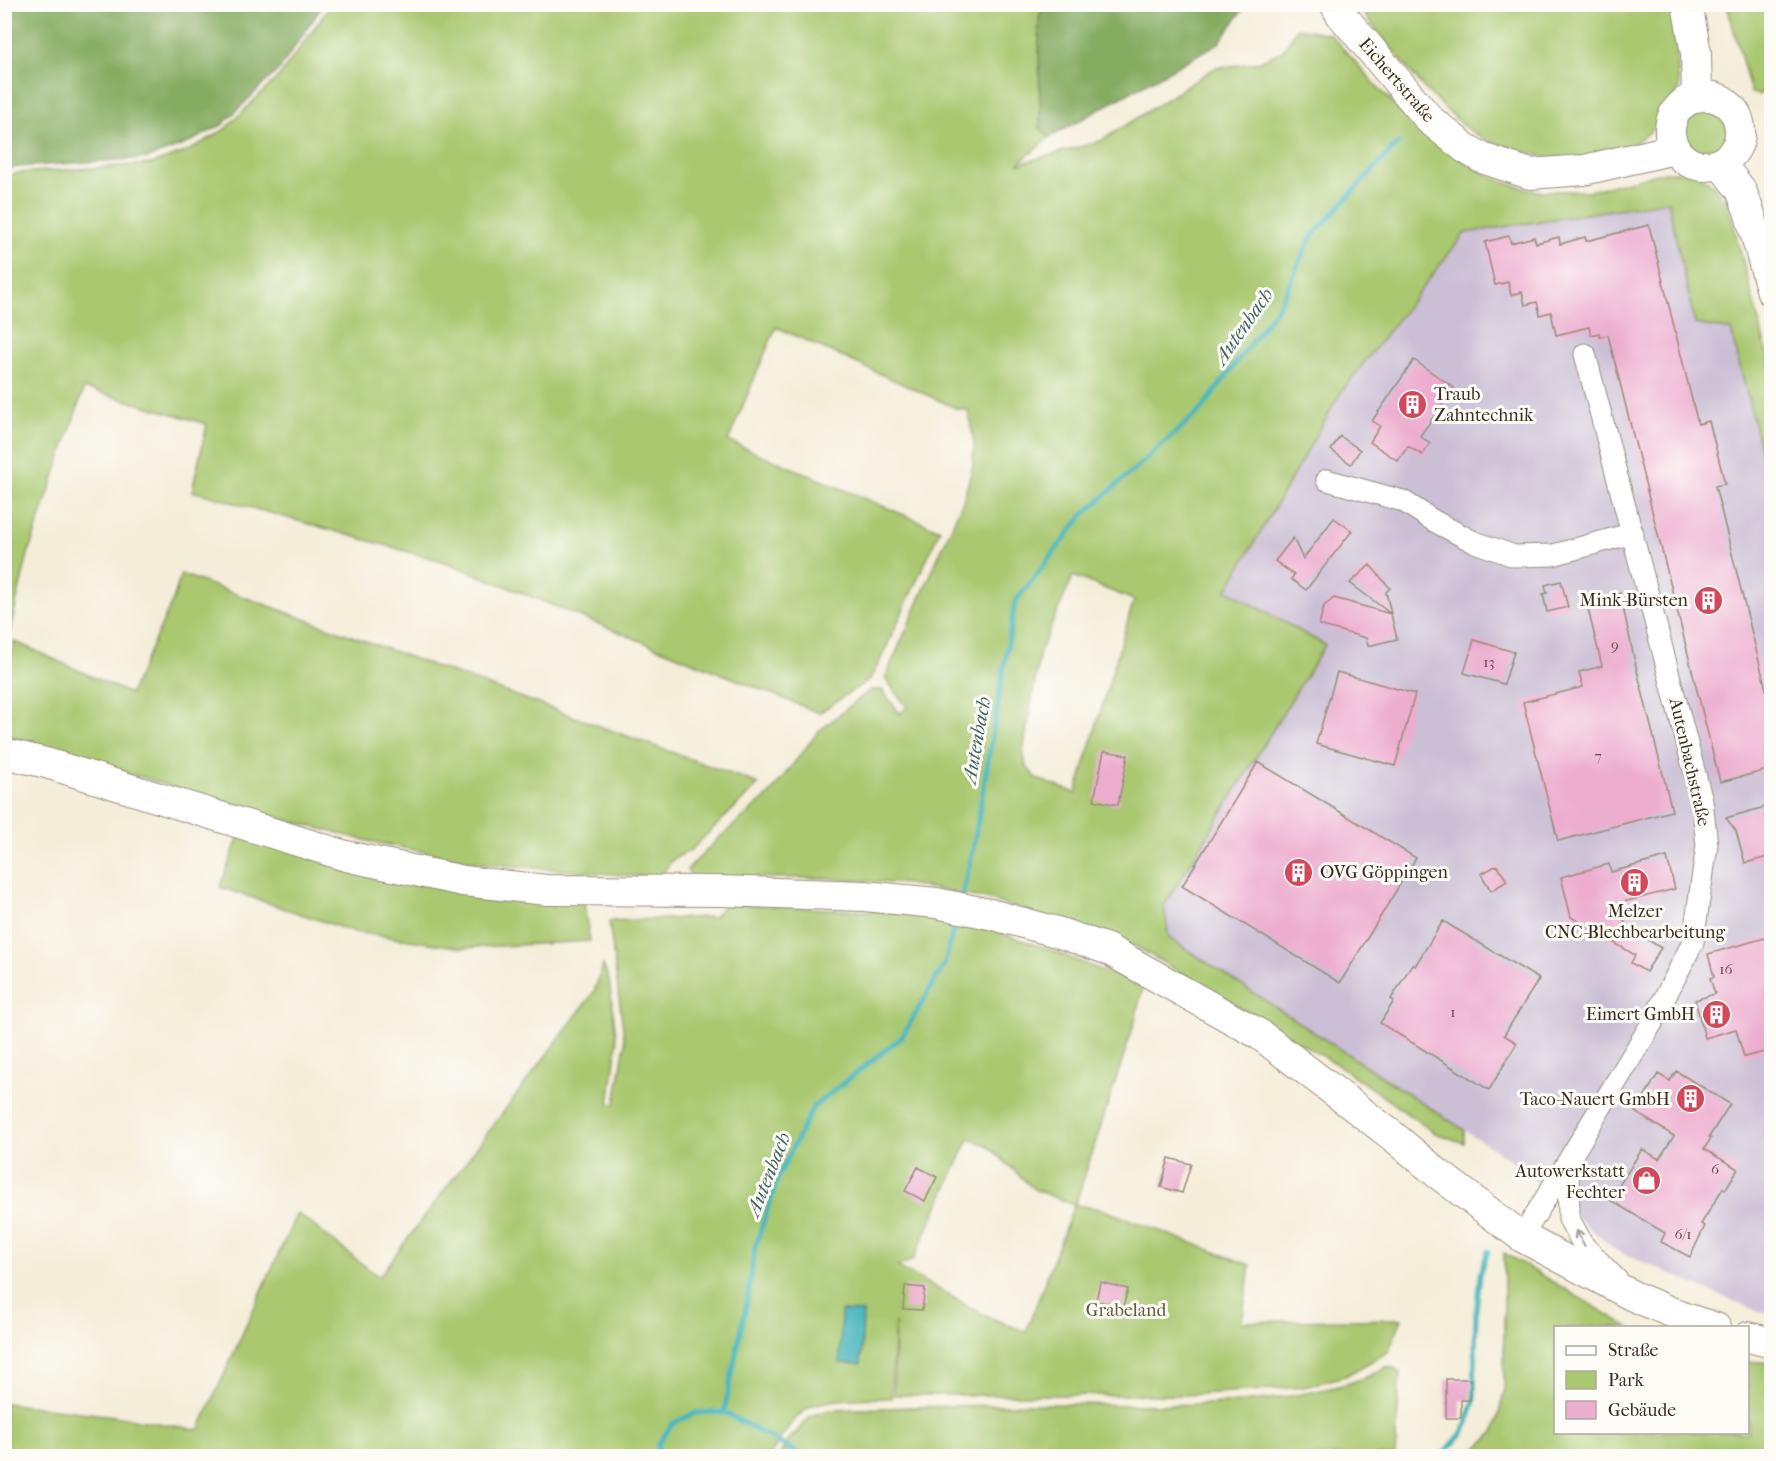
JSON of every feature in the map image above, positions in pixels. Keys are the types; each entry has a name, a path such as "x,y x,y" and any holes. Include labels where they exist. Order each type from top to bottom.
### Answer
{"street":[{"name":"Eichertstraße","path":"1335,4 1430,120 1465,148 1482,158 1530,174 1584,170 1675,149"},
{"path":"1687,4 1696,53 1697,97"},
{"path":"1697,97 1718,98 1734,111 1739,120 1739,140 1735,150 1729,158 1710,166 1690,163 1681,157 1671,139 1670,128 1673,117 1687,101 1697,97"},
{"path":"1720,163 1741,190 1772,292"},
{"name":"Autenbachstraße","path":"1522,1237 1652,1023 1693,942 1707,845 1702,801 1585,354"},
{"path":"1327,480 1403,501 1472,541 1514,556 1553,555 1633,533"},
{"path":"4,753 57,767 346,856 463,881 547,890 721,891 864,896 936,903 990,914 1107,949 1259,1034 1522,1237 1633,1296 1710,1326"},
{"path":"1568,1161 1569,1219 1584,1246 1633,1296"},
{"path":"1749,1337 1772,1343"}],"shaded area":[{"path":"1668,200 1695,324 1731,330 1771,472 1771,1314 1759,1312 1615,1250 1506,1157 1169,938 1164,906 1325,646 1226,591 1341,392 1465,233"}],"green space":[{"path":"1043,4 1246,5 1219,43 1050,137 1040,128 1039,19"},
{"path":"4,5 323,5 280,68 222,125 186,144 148,158 17,167 5,170"},
{"path":"331,5 1043,5 1039,19 1040,128 1050,137 1018,164 1101,141 1215,68 1255,63 1283,51 1297,28 1330,34 1403,115 1470,166 1503,182 1536,191 1589,191 1665,172 1695,172 1714,186 1729,208 1771,368 1771,492 1731,330 1695,324 1668,201 1465,233 1341,392 1227,590 1325,645 1164,906 1169,938 1464,1130 1464,1143 1435,1133 1338,1065 1135,946 987,899 908,884 822,878 693,877 687,870 719,838 769,795 819,731 870,690 882,690 900,714 907,707 885,678 963,501 973,466 974,442 968,410 958,409 776,327 728,441 940,530 870,679 819,713 448,563 192,491 207,424 84,388 28,554 5,650 5,176 18,173 151,164 188,151 224,130 281,74","holes":["1073,576 1134,600 1076,793 1037,779 1026,766 1023,751 1040,651"]},
{"path":"1359,5 1674,5 1679,88 1670,109 1657,127 1630,146 1588,159 1544,157 1487,141 1463,126 1424,88 1365,16"},
{"path":"1727,5 1771,5 1771,84 1759,95 1751,93"},
{"path":"1706,111 1721,117 1727,132 1721,147 1706,153 1691,147 1685,132 1691,117"},
{"path":"181,574 759,784 691,850 673,859 659,878 480,863 368,841 283,819 65,755 5,734 5,682 14,641 130,694 173,600"},
{"path":"239,836 583,900 590,941 463,948 355,932 220,887"},
{"name":"Grabeland","path":"724,904 949,915 1048,949 1143,987 1134,1024 1075,1205 1101,1209 1250,1265 1242,1322 1402,1319 1388,1352 1345,1376 1304,1387 1185,1395 894,1395 895,1322 891,1398 836,1400 816,1404 802,1412 791,1424 770,1456 5,1456 5,1403 114,1416 199,1430 297,1213 379,1277 594,992 603,965 609,980 617,1043 609,1104 615,1104 625,1044 609,921 714,917","holes":["969,1139 987,1145 1034,1189 1074,1205 1026,1332 984,1315 897,1266 913,1260"]},
{"path":"1504,1253 1627,1326 1554,1326 1554,1434 1749,1434 1749,1361 1771,1363 1771,1456 1469,1456 1495,1431 1504,1392"},
{"path":"1386,1367 1394,1368 1400,1373 1395,1456 779,1456 788,1441 811,1416 829,1410 1048,1404 1183,1405 1251,1401 1335,1387 1361,1379"}],"water":[{"path":"841,1311 863,1312 861,1364 840,1363"}],"building":[{"name":"Mink-Bürsten","path":"1649,225 1698,424 1709,421 1725,484 1715,486 1772,713 1772,769 1720,782 1608,335 1600,337 1599,333 1591,335 1589,327 1556,335 1551,312 1540,315 1537,302 1525,305 1522,292 1511,295 1508,282 1495,285 1485,242 1509,236 1511,243 1534,237 1536,243 1559,237 1560,244 1585,237 1586,241"},
{"name":"Traub Zahntechnik","path":"1414,360 1454,388 1420,436 1430,443 1422,455 1408,446 1398,461 1370,442 1380,426 1372,421"},
{"path":"1340,436 1360,450 1351,464 1331,450"},
{"path":"1334,518 1352,531 1306,590 1291,579 1294,575 1275,561 1293,538 1303,559"},
{"path":"1370,565 1390,588 1386,592 1391,614 1350,583"},
{"path":"1561,581 1568,607 1547,612 1543,594 1547,593 1545,585"},
{"path":"1620,593 1672,811 1558,841 1523,702 1583,687 1579,672 1602,666 1586,601"},
{"path":"1334,598 1391,614 1397,639 1368,646 1366,638 1319,625 1324,606"},
{"path":"1474,640 1514,652 1504,684 1464,673"},
{"path":"1337,672 1415,694 1395,766 1316,744"},
{"path":"1104,751 1128,755 1118,805 1094,800"},
{"name":"OVG Göppingen","path":"1258,762 1416,858 1340,983 1182,886"},
{"path":"1772,805 1772,856 1745,863 1736,831 1726,818"},
{"path":"1667,857 1675,889 1619,903 1626,926 1661,948 1646,972 1631,963 1635,955 1571,917 1561,877 1609,864 1611,872"},
{"path":"1497,865 1507,881 1491,891 1481,874"},
{"name":"OVG Göppingen","path":"1443,921 1539,979 1504,1035 1517,1043 1489,1090 1380,1023 1394,1001 1391,999 1412,964 1415,966"},
{"path":"1772,936 1772,1050 1744,1057 1736,1029 1705,1038 1695,1000 1715,994 1710,978 1714,977 1708,954"},
{"path":"1676,1071 1730,1104 1704,1149 1738,1169 1725,1190 1723,1188 1701,1224 1705,1226 1690,1257 1661,1242 1665,1233 1610,1200 1642,1149 1659,1159 1674,1136 1635,1112 1658,1074 1670,1081"},
{"path":"1169,1158 1191,1164 1182,1193 1161,1187"},
{"path":"918,1167 937,1177 925,1201 905,1191"},
{"path":"1100,1282 1128,1289 1123,1307 1096,1301"},
{"path":"905,1286 925,1288 922,1310 903,1309"},
{"path":"1446,1379 1471,1379 1470,1400 1461,1400 1461,1418 1446,1418"}],"waterway":[{"name":"Autenbach","path":"961,899 973,849 1015,602 1083,515 1201,410 1280,304 1311,237 1398,143"},
{"name":"Autenbach","path":"724,1412 748,1296 755,1247 779,1175 813,1107 902,1037 945,963 956,917"},
{"path":"1442,1456 1464,1431 1474,1401 1476,1312 1480,1274 1488,1251"},
{"name":"Autenbach","path":"658,1456 658,1444 673,1423 695,1413 724,1412 803,1456"}],"place":[{"name":"Traub Zahntechnik","path":"1413,404"},
{"name":"Mink-Bürsten","path":"1709,600"},
{"name":"OVG Göppingen","path":"1299,872"},
{"name":"Melzer CNC-Blechbearbeitung","path":"1635,882"},
{"name":"Eimert GmbH","path":"1716,1014"},
{"name":"Taco-Nauert GmbH","path":"1691,1099"},
{"name":"Autowerkstatt Fechter","path":"1646,1181"}]}
